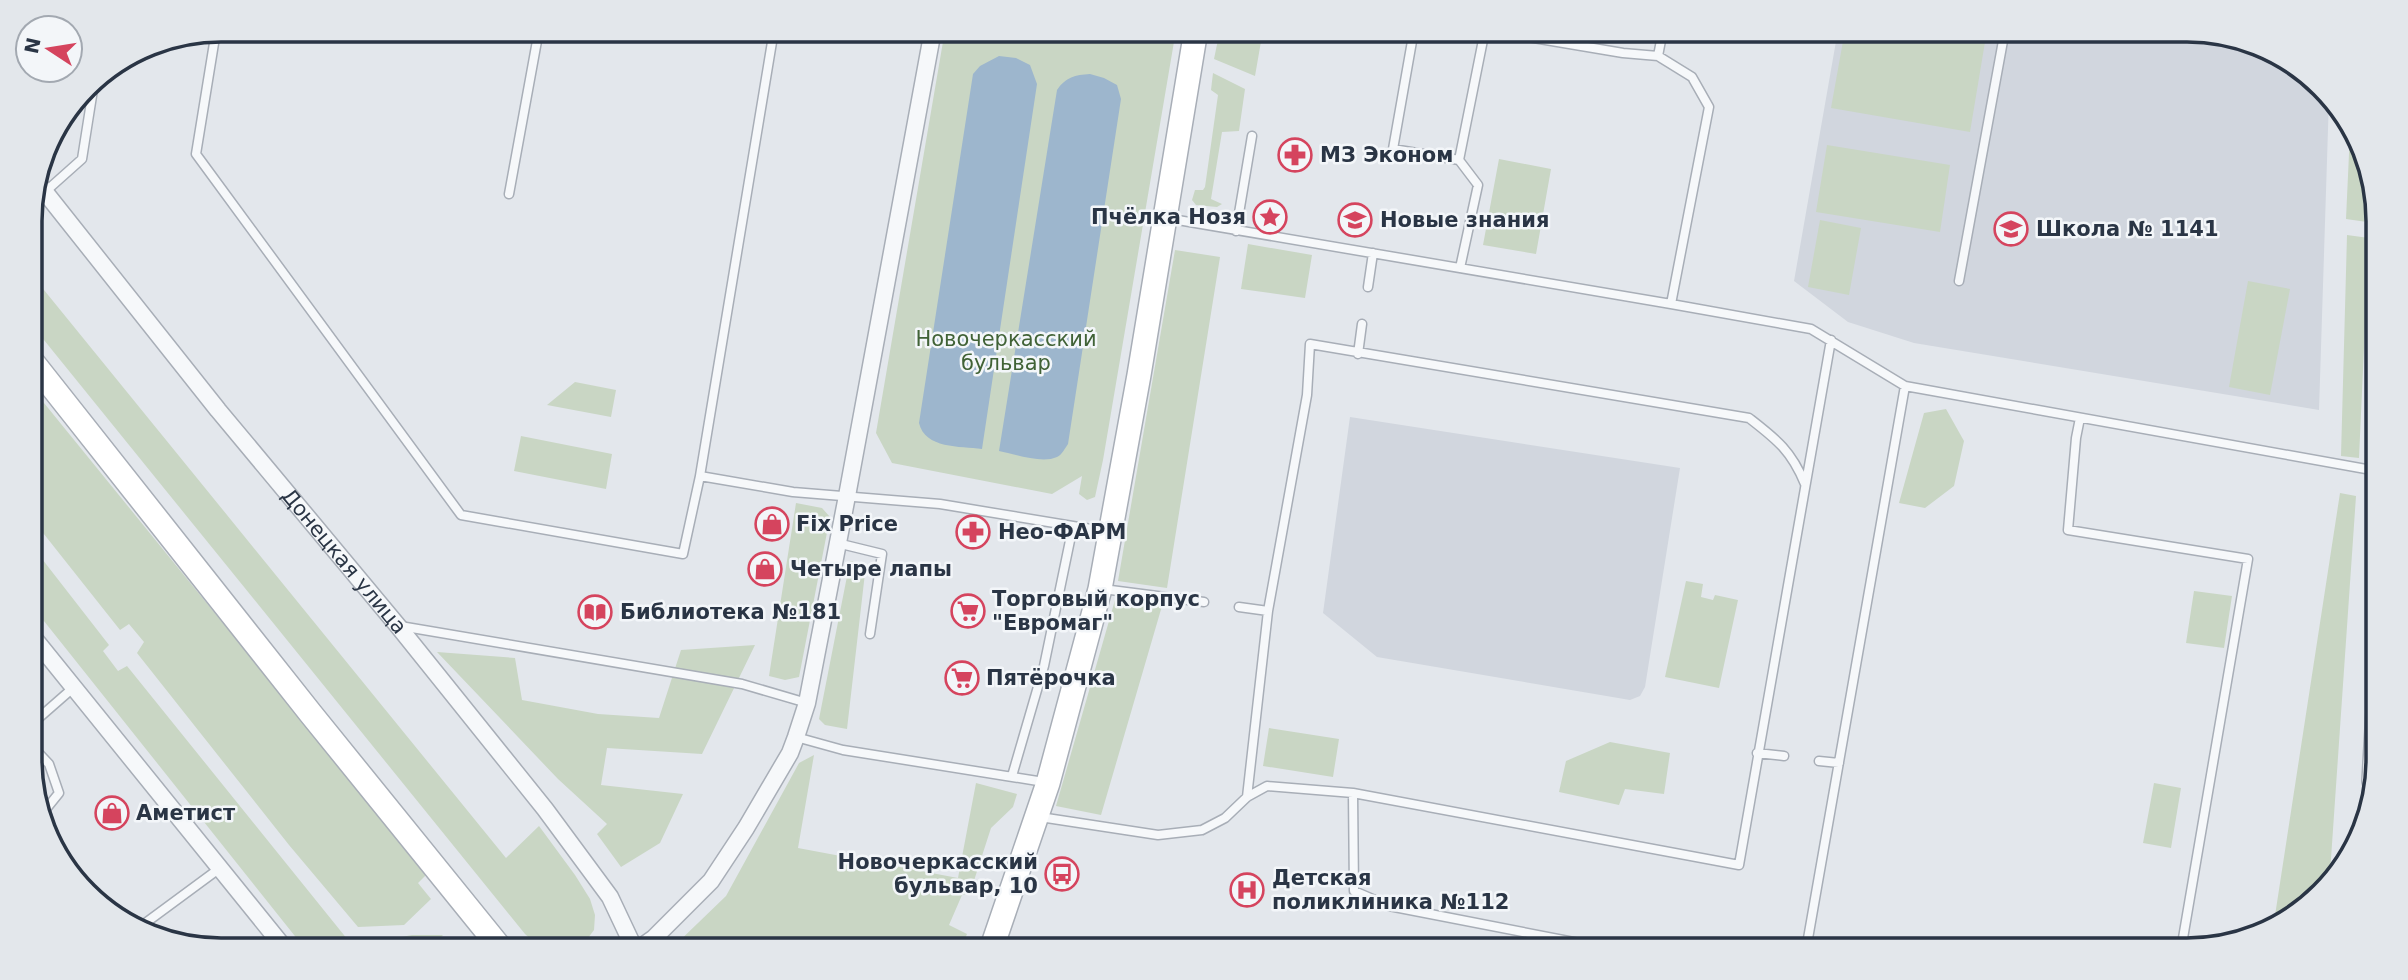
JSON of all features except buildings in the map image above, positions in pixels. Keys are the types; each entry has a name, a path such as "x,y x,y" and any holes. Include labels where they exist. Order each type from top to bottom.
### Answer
{"street":[{"path":"654,938 711,881 746,828 790,753 807,702 931,42"},
{"path":"995,938 1048,783 1100,589 1112,532 1191,42"},
{"name":"Донецкая улица","path":"45,192 218,410 398,626 545,810 610,897 630,938"},
{"path":"42,374 492,938"},
{"path":"42,648 276,938"}],"lane":[{"path":"214,42 196,154 461,515 683,554 700,476 772,42"},
{"path":"509,194 538,42"},
{"path":"1412,42 1393,149 1459,160 1478,186 1461,268"},
{"path":"1459,160 1483,42"},
{"path":"1557,42 1658,56 1692,77 1709,107 1671,304"},
{"path":"1658,56 1661,42"},
{"path":"1959,281 2004,42"},
{"path":"47,183 82,159 92,96"},
{"path":"1236,230 1252,136"},
{"path":"1164,218 1811,329 1905,386 2366,469"},
{"path":"1368,287 1373,253"},
{"path":"1358,354 1362,324"},
{"path":"1037,816 1158,835 1202,830 1225,818 1247,797 1267,786 1353,793 1738,865 1830,340"},
{"path":"1247,797 1268,611 1307,395 1310,344 1749,418 1783,446 1796,463 1805,484"},
{"path":"1808,938 1905,386"},
{"path":"2080,418 2068,530 2248,559 2183,938"},
{"path":"700,476 793,492 940,504 1112,532"},
{"path":"1012,776 1044,666 1073,526"},
{"path":"837,543 882,554 870,634"},
{"path":"1100,589 1204,602"},
{"path":"1239,607 1268,611"},
{"path":"398,626 741,684 807,702"},
{"path":"42,715 74,688"},
{"path":"796,737 843,750 1048,783"},
{"path":"1757,753 1784,757"},
{"path":"42,757 49,764 59,793 49,806"},
{"path":"1819,761 1839,763"},
{"path":"1353,793 1354,891 1389,906 1553,938"},
{"path":"147,922 220,868"}],"shaded area":[{"path":"1836,42 2199,42 2222,45 2266,60 2286,72 2314,94 2329,111 2319,410 1914,343 1848,322 1794,281"},
{"path":"1350,417 1680,468 1645,687 1640,696 1630,700 1377,657 1323,613"}],"green space":[{"name":"Новочеркасский бульвар","path":"943,42 1174,42 1095,497 1087,500 1079,494 1082,476 1052,494 892,463 876,433"},
{"path":"1218,42 1261,42 1255,76 1214,59"},
{"path":"1843,42 1985,42 1970,132 1831,108"},
{"path":"1213,73 1245,89 1239,131 1222,132 1211,199 1222,204 1217,207 1196,205 1192,200 1195,190 1203,190 1205,187 1218,95 1211,90"},
{"path":"1827,145 1950,165 1940,232 1816,212"},
{"path":"2349,147 2360,175 2366,222 2346,219"},
{"path":"1499,159 1551,169 1536,254 1483,245"},
{"path":"1820,220 1861,228 1849,295 1808,287"},
{"path":"2347,235 2366,238 2366,304 2359,458 2341,456"},
{"path":"1248,244 1312,255 1305,298 1241,289"},
{"path":"1175,250 1220,257 1167,588 1118,581"},
{"path":"2248,281 2290,289 2270,395 2229,387"},
{"path":"42,288 506,858 539,826 590,899 595,915 594,930 588,938 530,938 42,338"},
{"path":"575,382 616,390 611,417 547,405"},
{"path":"42,401 427,874 418,883 431,899 404,925 358,927 289,845 137,653 144,642 129,624 120,630 42,532"},
{"path":"1946,409 1964,441 1954,486 1925,508 1899,503 1924,413"},
{"path":"521,436 612,454 606,489 514,471"},
{"path":"2340,493 2356,496 2331,865 2305,894 2275,915"},
{"path":"796,503 822,508 830,517 799,677 785,680 769,676"},
{"path":"42,559 109,645 103,651 118,671 127,666 346,938 296,938 42,619"},
{"path":"850,561 860,563 865,573 847,729 825,725 819,719"},
{"path":"1686,581 1703,584 1701,597 1713,600 1715,595 1738,600 1719,688 1665,677"},
{"path":"2194,591 2232,596 2224,648 2186,643"},
{"path":"1115,600 1162,606 1101,815 1056,806"},
{"path":"755,645 702,754 607,748 601,785 683,794 660,843 621,867 597,834 607,824 558,779 437,652 515,658 522,700 598,714 659,718 681,650"},
{"path":"1269,728 1339,739 1333,777 1263,766"},
{"path":"1610,742 1670,753 1664,794 1625,789 1619,805 1559,792 1566,761"},
{"path":"814,755 798,848 958,878 976,783 1017,794 1013,807 991,828 970,893 962,895 949,925 967,934 965,938 682,938 726,896 799,763"},
{"path":"2154,783 2181,788 2171,848 2143,843"},
{"path":"412,935 443,935 440,938 396,938"}],"water":[{"path":"999,56 1016,58 1030,65 1037,84 982,449 936,442 928,438 919,423 973,74 980,66"},
{"path":"1090,74 1117,85 1121,99 1068,444 1057,457 1036,459 999,451 1057,90 1071,78"}],"place":[{"name":"МЗ Эконом","path":"1295,155"},
{"name":"Пчёлка Нозя","path":"1270,217"},
{"name":"Новые знания","path":"1355,220"},
{"name":"Школа № 1141","path":"2011,229"},
{"name":"Fix Price","path":"772,524"},
{"name":"Нео-ФАРМ","path":"973,532"},
{"name":"Четыре лапы","path":"765,569"},
{"name":"Торговый корпус \"Евромаг\"","path":"968,611"},
{"name":"Библиотека №181","path":"595,612"},
{"name":"Пятёрочка","path":"962,678"},
{"name":"Аметист","path":"112,813"},
{"name":"Новочеркасский бульвар, 10","path":"1062,874"},
{"name":"Детская поликлиника №112","path":"1247,890"}]}
